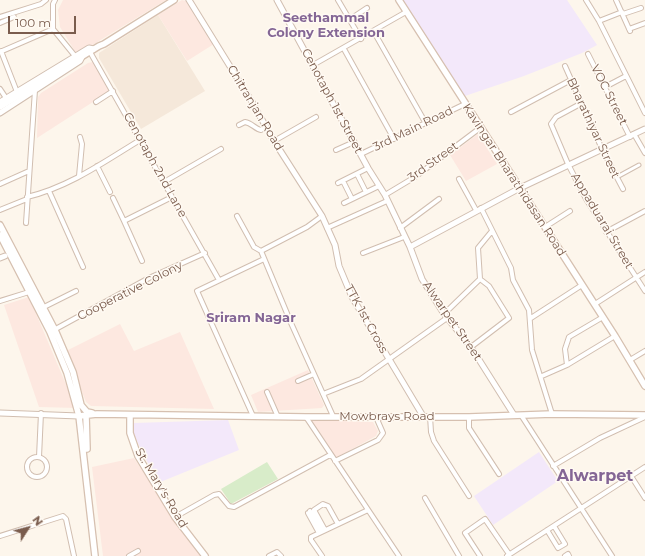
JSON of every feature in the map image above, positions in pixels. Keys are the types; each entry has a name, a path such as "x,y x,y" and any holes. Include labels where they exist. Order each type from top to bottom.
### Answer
{"main road":[{"path":"99,46 102,42 167,0"},
{"path":"0,107 174,0"},
{"name":"Kavingar Bharathidasan Road","path":"399,0 480,128 595,304 645,386"},
{"path":"0,225 25,275 44,307 80,416 95,556"},
{"path":"0,235 29,292 52,331 72,372 81,405 88,412 97,414"},
{"path":"24,282 25,275"},
{"name":"Mowbrays Road","path":"80,416 97,414 278,417 469,417 514,414 645,416"},
{"path":"86,415 87,456 99,556"},
{"name":"St. Mary's Road","path":"130,415 130,433 138,456 175,517 205,556"}],"street":[{"path":"0,18 41,4 46,0"},
{"name":"Chitranjan Road","path":"189,0 274,141 322,216"},
{"name":"Cenotaph 1st Street","path":"277,0 387,201"},
{"path":"338,0 361,39"},
{"path":"586,0 599,21 645,113"},
{"path":"616,0 629,30 645,23"},
{"path":"53,1 53,29 75,56"},
{"path":"349,20 367,8"},
{"path":"599,21 641,8"},
{"path":"313,65 374,32 406,12"},
{"path":"0,23 14,17"},
{"path":"17,92 0,51 53,29"},
{"path":"374,32 426,122"},
{"path":"0,102 89,48 92,50"},
{"path":"344,49 394,139"},
{"name":"Cenotaph 2nd Lane","path":"92,50 140,140 219,280"},
{"name":"VOC Street","path":"588,54 632,136 645,153"},
{"path":"0,113 80,61 82,57"},
{"name":"Bharathiyar Street","path":"564,66 602,149 623,189"},
{"path":"605,87 626,76"},
{"path":"511,112 571,80"},
{"path":"0,89 6,98"},
{"path":"26,223 35,90"},
{"path":"96,102 113,91"},
{"name":"Appaduarai Street","path":"582,103 552,121 568,164 586,199 645,291"},
{"name":"3rd Main Road","path":"361,154 465,104"},
{"path":"274,141 316,117"},
{"path":"239,125 245,122 251,123 256,129 261,130 266,127"},
{"name":"3rd Street","path":"385,195 415,177 480,128"},
{"path":"410,247 478,209 568,164 645,129"},
{"path":"79,176 82,144 80,137"},
{"path":"0,210 27,198 49,191 79,176 140,140"},
{"path":"336,150 354,142"},
{"path":"164,182 221,149"},
{"path":"616,177 639,165"},
{"path":"97,166 110,192"},
{"path":"352,199 341,182 368,168"},
{"path":"0,184 29,171"},
{"path":"357,174 366,192"},
{"path":"459,179 492,231 511,268 513,280 530,310 532,350 542,376 552,414"},
{"path":"344,203 379,186"},
{"path":"49,191 84,267"},
{"path":"124,221 172,197"},
{"path":"114,198 142,261"},
{"path":"400,228 439,199"},
{"path":"327,228 387,201"},
{"name":"Alwarpet Street","path":"387,201 410,247 422,279 446,316 471,347 514,414"},
{"path":"544,227 570,211"},
{"path":"606,232 645,211"},
{"path":"237,216 254,247 261,251 314,374 334,416"},
{"path":"261,251 307,227 322,216"},
{"name":"TTK 1st Cross","path":"322,216 335,245 339,266 352,297 388,360 426,416"},
{"path":"323,394 361,379 446,316 480,279 478,248 492,231"},
{"path":"363,253 404,237"},
{"name":"Cooperative Colony","path":"52,331 149,278 205,253"},
{"path":"253,416 198,291 264,259"},
{"path":"595,304 645,272"},
{"path":"471,347 510,318 489,286 480,279"},
{"path":"531,318 582,285"},
{"path":"44,307 76,291"},
{"path":"0,301 29,292"},
{"path":"567,365 565,349 569,337 603,317"},
{"path":"542,376 567,365 615,336"},
{"path":"630,360 645,350"},
{"path":"298,381 314,374"},
{"path":"267,392 278,417"},
{"path":"0,413 80,416"},
{"path":"39,457 41,414"},
{"path":"521,415 612,556"},
{"path":"426,416 434,441 469,496"},
{"path":"553,466 600,438 645,416"},
{"path":"306,417 399,556"},
{"path":"335,461 378,440 383,433 376,417"},
{"path":"469,417 469,428 499,474"},
{"path":"175,517 214,495 219,494 228,506 234,507 330,455"},
{"path":"39,457 44,461 46,470 42,475 35,477 29,473 27,465 32,458 39,457"},
{"path":"480,556 465,533 485,519 508,555 645,467"},
{"path":"631,476 645,498"},
{"path":"425,498 459,556"},
{"path":"322,531 314,510 323,504 328,506 338,524"},
{"path":"321,556 310,538 368,510"},
{"path":"309,512 322,531"},
{"path":"0,536 63,516 66,519 74,556"},
{"path":"547,530 558,548 564,546 564,542 554,526"},
{"path":"129,556 138,551"},
{"path":"269,556 277,552 281,556"},
{"path":"565,556 568,554 569,556"}],"shaded area":[{"path":"63,0 166,0 81,52 76,53 60,27 58,10"},
{"path":"182,0 186,1 214,44 187,61 158,15"},
{"path":"402,0 567,0 597,45 582,53 524,76 462,97"},
{"path":"158,15 205,91 141,129 99,58 99,53"},
{"path":"93,62 110,91 37,138 38,97 41,93 88,63"},
{"path":"478,134 497,164 466,181 450,155"},
{"path":"29,297 76,408 39,407 4,305"},
{"path":"120,324 134,351 180,332 214,409 91,406 86,402 66,351"},
{"path":"308,370 324,405 322,408 258,412 251,395"},
{"path":"228,420 239,450 158,483 131,429 134,423"},
{"path":"311,420 373,422 378,431 376,436 336,458 333,456"},
{"path":"539,452 558,481 493,525 474,496"},
{"path":"134,458 182,531 201,556 103,556 92,467"}],"green space":[{"path":"267,462 278,479 231,504 221,489"}],"district":[{"name":"Seethammal Colony Extension","path":"326,26"},
{"name":"Sriram Nagar","path":"251,318"},
{"name":"Alwarpet","path":"595,476"}]}
